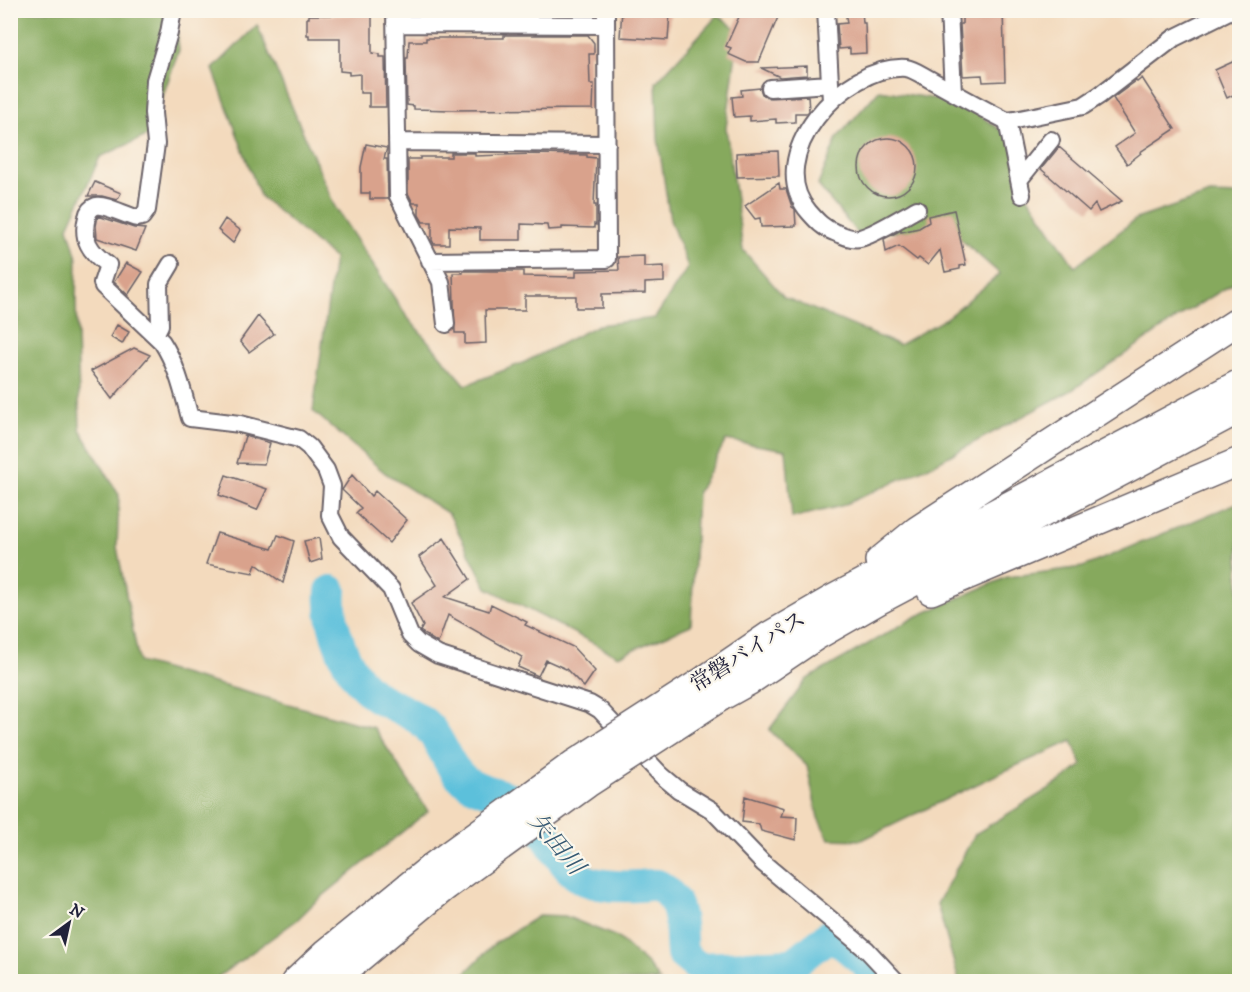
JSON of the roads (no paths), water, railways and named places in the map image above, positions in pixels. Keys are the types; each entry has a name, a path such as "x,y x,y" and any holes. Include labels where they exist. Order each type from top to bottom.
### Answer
{"highway":[{"path":"834,598 917,530 1239,320"},
{"name":"常磐バイパス","path":"293,981 335,971 438,877 575,763 714,687 771,635 834,598 1239,383"},
{"name":"常磐バイパス","path":"714,687 748,682 815,638 878,601 1239,409"},
{"path":"748,682 820,652 860,627 940,586 1239,461"}],"street":[{"path":"173,10 170,33 155,80 153,113 156,144 145,215 137,218 97,206 89,211 84,231 88,247 93,254 108,265 103,286 166,348 175,366 190,418 240,424 299,440 316,455 326,470 332,486 330,515 334,526 341,537 392,589 406,627 419,644 438,655 590,704 600,711 661,775 712,810 757,858 867,950 897,981"},
{"path":"826,10 830,93 812,123 799,152 795,168 797,189 803,205 824,228 842,236 858,239 917,210"},
{"path":"949,10 953,92"},
{"path":"770,88 830,93 844,90 874,73 909,68 1007,121 1083,106 1174,38 1231,10"},
{"path":"430,261 607,259 606,18 395,17 398,196 430,261 441,282 446,324"},
{"path":"1007,121 1020,188 1051,140"},
{"path":"397,142 606,144"},
{"path":"155,335 160,325 159,284 171,264"}],"waterway":[{"name":"矢田川","path":"331,591 336,634 348,663 366,687 376,696 424,723 436,737 453,768 466,781 511,798 524,807 576,875 598,884 655,885 666,891 673,899 678,913 682,954 699,968 793,964 831,934 864,961 881,982"}]}
